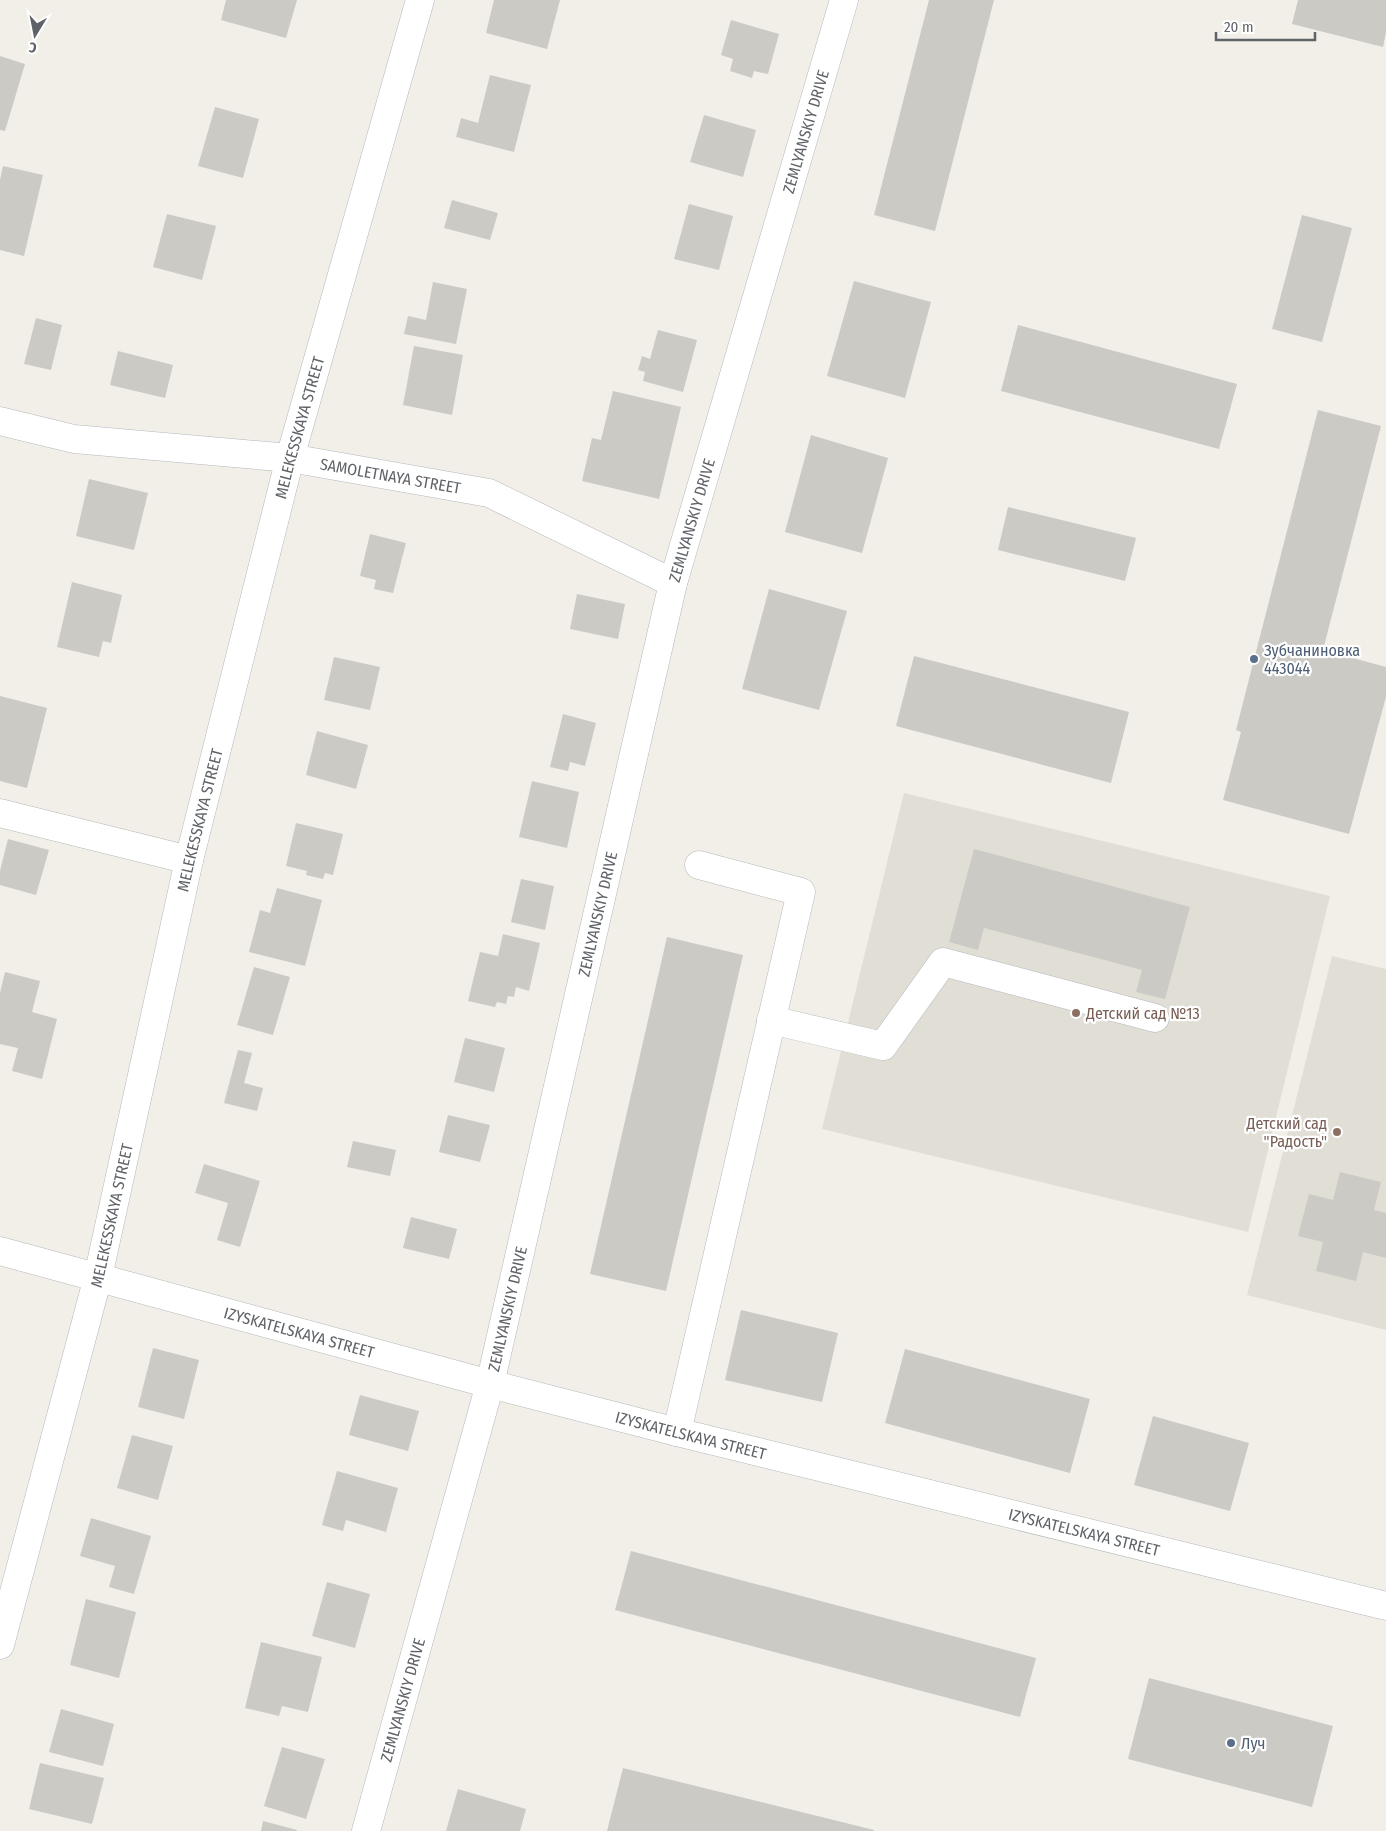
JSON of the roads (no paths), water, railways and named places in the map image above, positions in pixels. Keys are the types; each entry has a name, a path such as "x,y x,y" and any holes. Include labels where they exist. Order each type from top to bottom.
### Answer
{"street":[{"name":"MELEKESSKAYA STREET","path":"0,1645 98,1277 189,860 290,458 420,0"},
{"name":"ZEMLYANSKIY DRIVE","path":"366,1831 490,1384 673,582 844,0"},
{"name":"SAMOLETNAYA STREET","path":"0,421 74,439 290,458 489,493 673,582"},
{"path":"0,813 189,860"},
{"path":"677,1432 800,892 700,865"},
{"path":"771,1020 884,1046 942,962 1155,1018"},
{"name":"IZYSKATELSKAYA STREET","path":"0,1251 490,1384 677,1432 1386,1606"}],"place":[{"name":"Зубчаниновка 443044","path":"1254,659"},
{"name":"Детский сад №13","path":"1076,1013"},
{"name":"Детский сад \"Радость\"","path":"1337,1132"},
{"name":"Луч","path":"1231,1743"}]}
